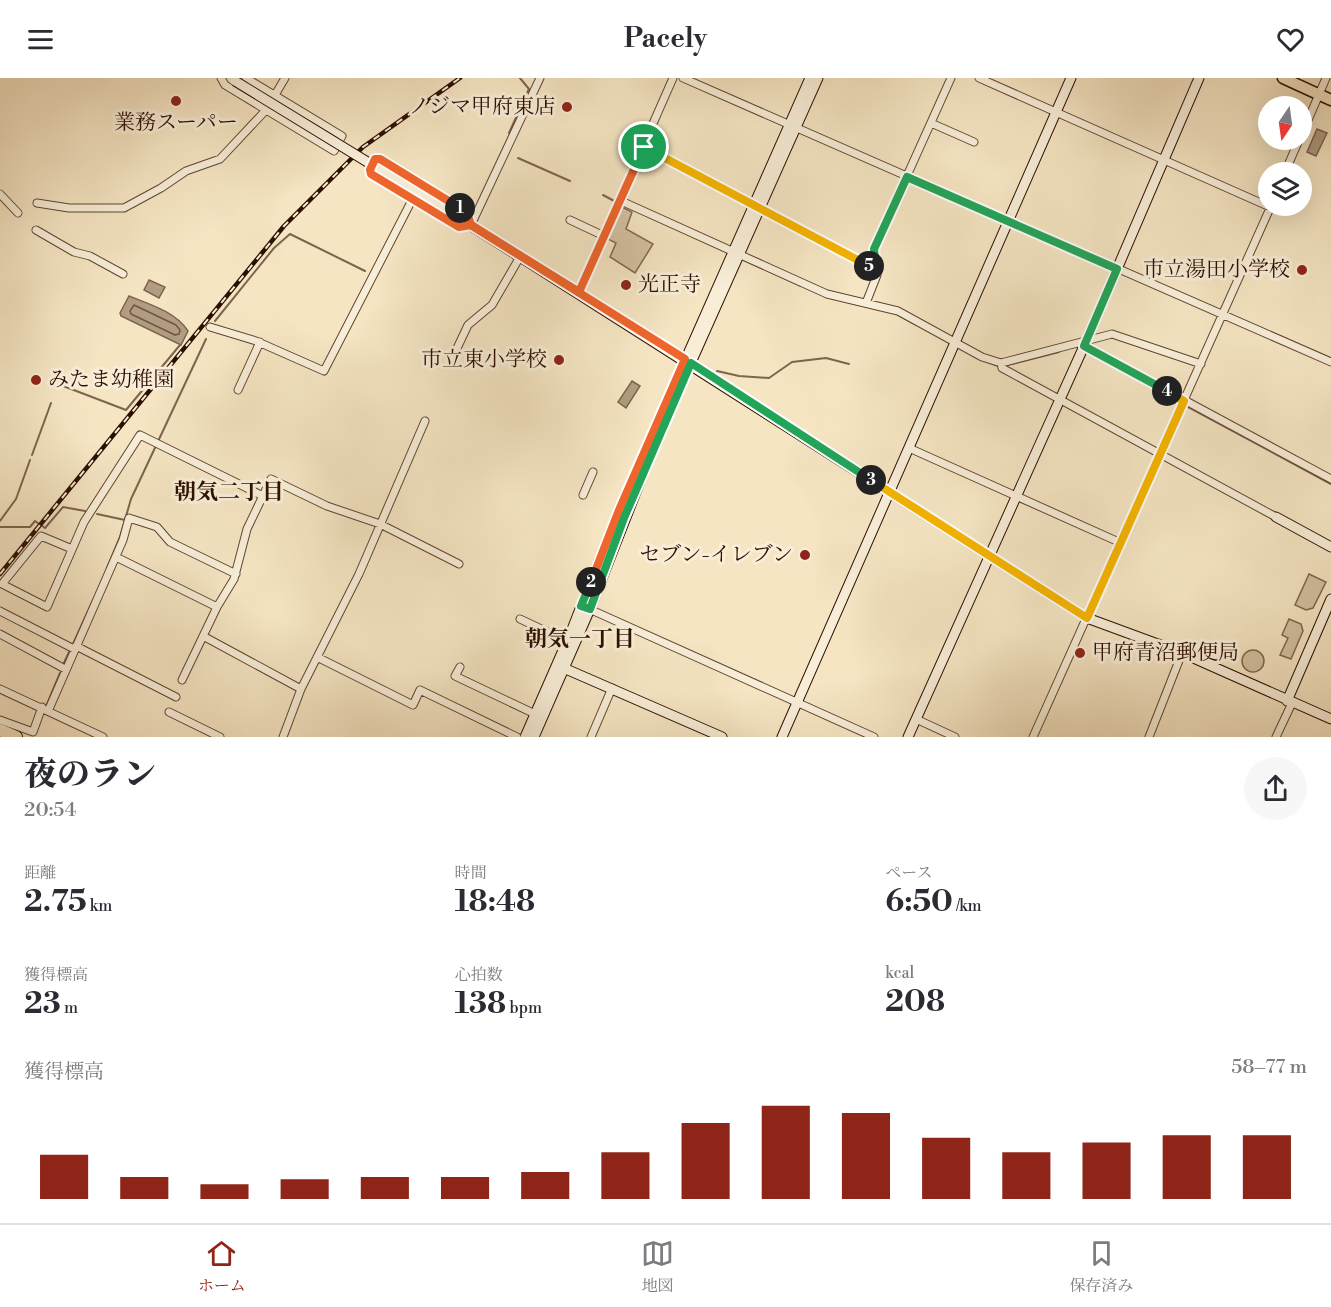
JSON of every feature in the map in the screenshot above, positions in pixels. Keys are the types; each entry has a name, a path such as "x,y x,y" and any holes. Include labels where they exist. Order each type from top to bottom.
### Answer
{"highway":[{"path":"0,730 16,737"}],"main road":[{"path":"1283,78 1331,100"}],"street":[{"path":"221,78 225,85 334,151 342,136 246,78"},
{"path":"275,95 285,78"},
{"path":"471,225 540,78"},
{"path":"579,292 674,78"},
{"path":"683,78 1331,362"},
{"path":"793,127 810,78"},
{"path":"534,737 585,607 619,510 756,207 818,78"},
{"path":"866,303 876,270 874,249 951,78"},
{"path":"979,78 1258,201"},
{"path":"782,737 1071,78"},
{"path":"908,737 1085,343 1199,78"},
{"path":"1312,110 1326,78"},
{"path":"233,80 521,255 1087,618 1182,653 1331,719"},
{"path":"37,202 69,208 124,208 186,171 220,159 266,110"},
{"path":"931,123 974,142"},
{"path":"644,147 876,270"},
{"path":"375,159 380,159 462,209 471,225 459,227 371,174 370,170 375,159"},
{"path":"0,194 18,213"},
{"path":"210,327 260,342 324,371 412,200"},
{"path":"619,200 826,294 898,311 1001,365 1331,547"},
{"path":"1033,737 1266,216"},
{"path":"570,220 604,236"},
{"path":"36,230 74,252 90,256 123,274"},
{"path":"451,361 468,325 492,305 521,255"},
{"path":"1001,365 1112,334 1201,364"},
{"path":"238,390 260,342"},
{"path":"1085,343 1184,402 1331,479"},
{"path":"283,737 301,689 380,524 425,421"},
{"path":"72,549 41,536 2,584 47,607 84,522 140,435 263,496"},
{"path":"909,448 1120,543"},
{"path":"583,495 593,472"},
{"path":"182,680 217,607 236,574 247,529 271,479 327,506 380,524 459,564"},
{"path":"0,720 33,732 65,669 116,557 129,518 158,527 170,542 236,574"},
{"path":"116,557 217,607"},
{"path":"1276,737 1331,599"},
{"path":"525,737 560,666 567,641 585,607"},
{"path":"585,607 874,737"},
{"path":"0,611 176,697"},
{"path":"520,619 567,641"},
{"path":"0,634 65,669"},
{"path":"203,636 301,689"},
{"path":"1149,737 1182,653"},
{"path":"317,657 413,705 420,690 517,737"},
{"path":"560,666 722,737"},
{"path":"460,667 455,676 535,714"},
{"path":"591,737 612,688"},
{"path":"0,689 46,708 103,737"},
{"path":"169,712 220,737"},
{"path":"916,719 955,737"}],"shaded area":[{"path":"620,206 632,212 626,229 653,244 635,273 610,257 616,243 606,238"},
{"path":"1309,574 1326,582 1313,608 1306,610 1295,605"},
{"path":"1289,619 1301,624 1303,631 1291,659 1280,655 1288,638 1282,635"},
{"path":"1253,650 1261,653 1264,661 1261,669 1253,672 1245,669 1242,661 1245,653"}],"water":[{"path":"1317,129 1327,133 1316,156 1307,152 1312,150 1312,140"},
{"path":"149,280 165,287 159,298 144,290"},
{"path":"129,296 162,309 183,324 188,331 181,345 121,316 120,313"},
{"path":"632,381 640,386 626,408 618,402"}],"waterway":[{"path":"509,133 529,89 520,78"},
{"path":"518,158 570,181"},
{"path":"603,195 616,202"},
{"path":"215,321 274,248 290,234 365,271"},
{"path":"744,260 801,286"},
{"path":"898,315 916,325"},
{"path":"107,568 120,537 131,499 206,339"},
{"path":"58,384 126,410 180,345"},
{"path":"1004,366 1059,352"},
{"path":"973,356 998,366"},
{"path":"717,371 739,376 769,378 792,362 826,358 849,364"},
{"path":"1097,358 1331,484"},
{"path":"32,455 51,403"},
{"path":"0,521 16,499 30,460"},
{"path":"0,527 30,527 35,521 45,528 63,507 85,511"},
{"path":"97,514 125,520"},
{"path":"73,644 93,600"},
{"path":"63,665 69,652"},
{"path":"45,709 60,673"}],"railway":[{"path":"0,574 284,226 363,147 460,78"}],"place":[{"name":"業務スーパー","path":"176,101"},
{"name":"ノジマ甲府東店","path":"567,107"},
{"name":"市立湯田小学校","path":"1302,270"},
{"name":"光正寺","path":"626,285"},
{"name":"市立東小学校","path":"559,360"},
{"name":"みたま幼稚園","path":"36,380"},
{"name":"セブン-イレブン","path":"805,555"},
{"name":"甲府青沼郵便局","path":"1080,653"}],"district":[{"name":"朝気二丁目","path":"229,492"},
{"name":"朝気一丁目","path":"580,639"}],"route":[{"path":"644,147 619,200 579,292 471,225 465,228 459,227 412,200 371,174 370,170 375,159 380,159 462,209 471,225 685,359 619,510 581,606 590,609 624,518 691,363 1087,618 1185,401 1084,346 1117,269 907,177 874,249 876,270 644,147"}]}
